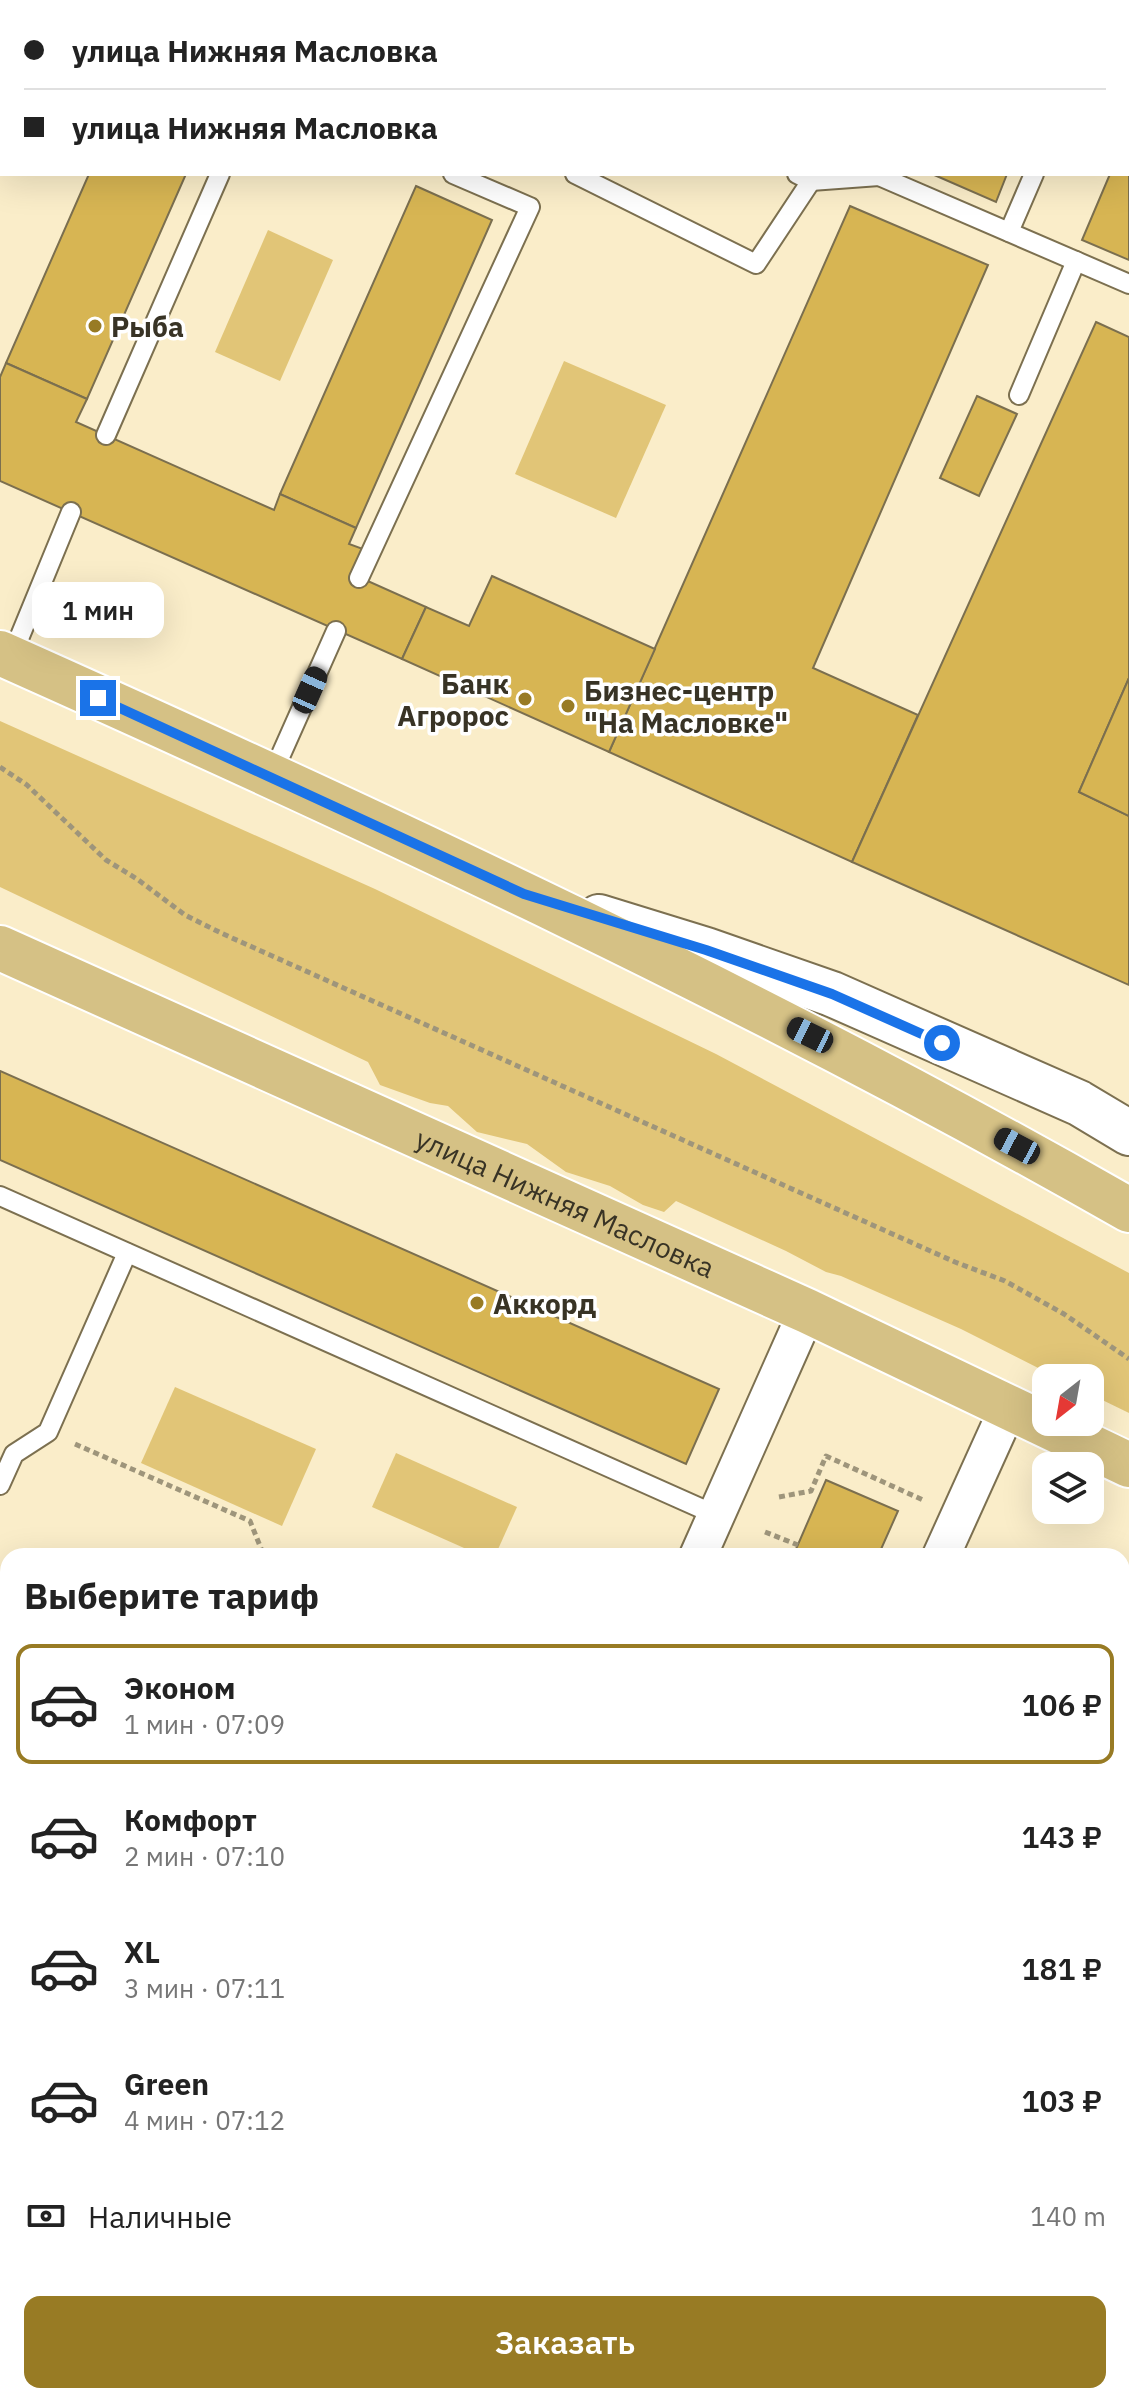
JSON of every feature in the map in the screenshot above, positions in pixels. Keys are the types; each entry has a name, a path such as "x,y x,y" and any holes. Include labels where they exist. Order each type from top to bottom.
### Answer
{"main road":[{"path":"5,656 524,894 810,1035 1129,1210"},
{"name":"улица Нижняя Масловка","path":"0,948 807,1311 1129,1465"}],"street":[{"path":"524,894 706,950 832,994 1079,1103 1129,1133"},
{"path":"1079,1103 1129,1114"},
{"path":"702,1548 807,1311"},
{"path":"945,1548 1008,1408"}],"lane":[{"path":"106,435 219,176"},
{"path":"359,578 530,207 458,176"},
{"path":"579,176 756,264 804,177 842,176"},
{"path":"882,176 1129,284"},
{"path":"1009,232 1033,176"},
{"path":"1019,395 1076,261"},
{"path":"5,656 71,512"},
{"path":"271,777 336,631"},
{"path":"0,1196 716,1515"},
{"path":"0,1485 14,1454 48,1432 127,1253"}],"path":[{"path":"0,767 27,785 106,860 185,915 955,1262 1005,1281 1064,1314 1129,1359"},
{"path":"48,1432 250,1521 261,1548"},
{"path":"779,1497 811,1491 826,1456 923,1498 917,1513"},
{"path":"765,1532 798,1545"}],"shaded area":[{"path":"268,230 333,260 280,381 215,352"},
{"path":"564,361 666,405 616,518 515,474"},
{"path":"0,721 375,889 716,1054 1129,1273 1129,1413 1104,1401 1104,1364 1032,1365 961,1329 826,1272 676,1201 664,1212 643,1205 610,1186 566,1172 527,1144 477,1132 448,1106 430,1103 380,1085 368,1062 0,887"},
{"path":"175,1387 316,1449 282,1526 141,1463"},
{"path":"396,1453 517,1507 499,1548 464,1548 372,1507"}],"building":[{"path":"88,176 185,176 87,399 6,363"},
{"path":"937,176 1006,176 996,202"},
{"path":"1109,176 1129,176 1129,260 1082,240"},
{"path":"416,186 492,220 356,528 280,494"},
{"path":"850,206 988,265 813,668 918,715 852,862 609,752"},
{"path":"1096,322 1129,337 1129,678 1079,792 1129,816 1129,985 852,862"},
{"path":"6,363 87,399 76,422 274,510 280,494 356,528 349,544 363,549 352,574 426,607 402,659 0,481 0,377"},
{"path":"977,396 1017,414 979,496 940,478"},
{"name":"Бизнес-центр \"На Масловке\"","path":"492,576 655,649 609,752 402,659 426,607 469,626"},
{"path":"1129,678 1129,816 1079,792"},
{"path":"0,1071 719,1389 686,1464 0,1160"},
{"path":"826,1480 898,1511 882,1548 796,1548"}],"place":[{"name":"Рыба","path":"95,326"},
{"name":"Банк Агророс","path":"525,699"},
{"name":"Бизнес-центр \"На Масловке\"","path":"568,706"},
{"name":"Аккорд","path":"477,1303"}],"route":[{"path":"98,698 524,894 706,950 832,994 942,1043"}]}
